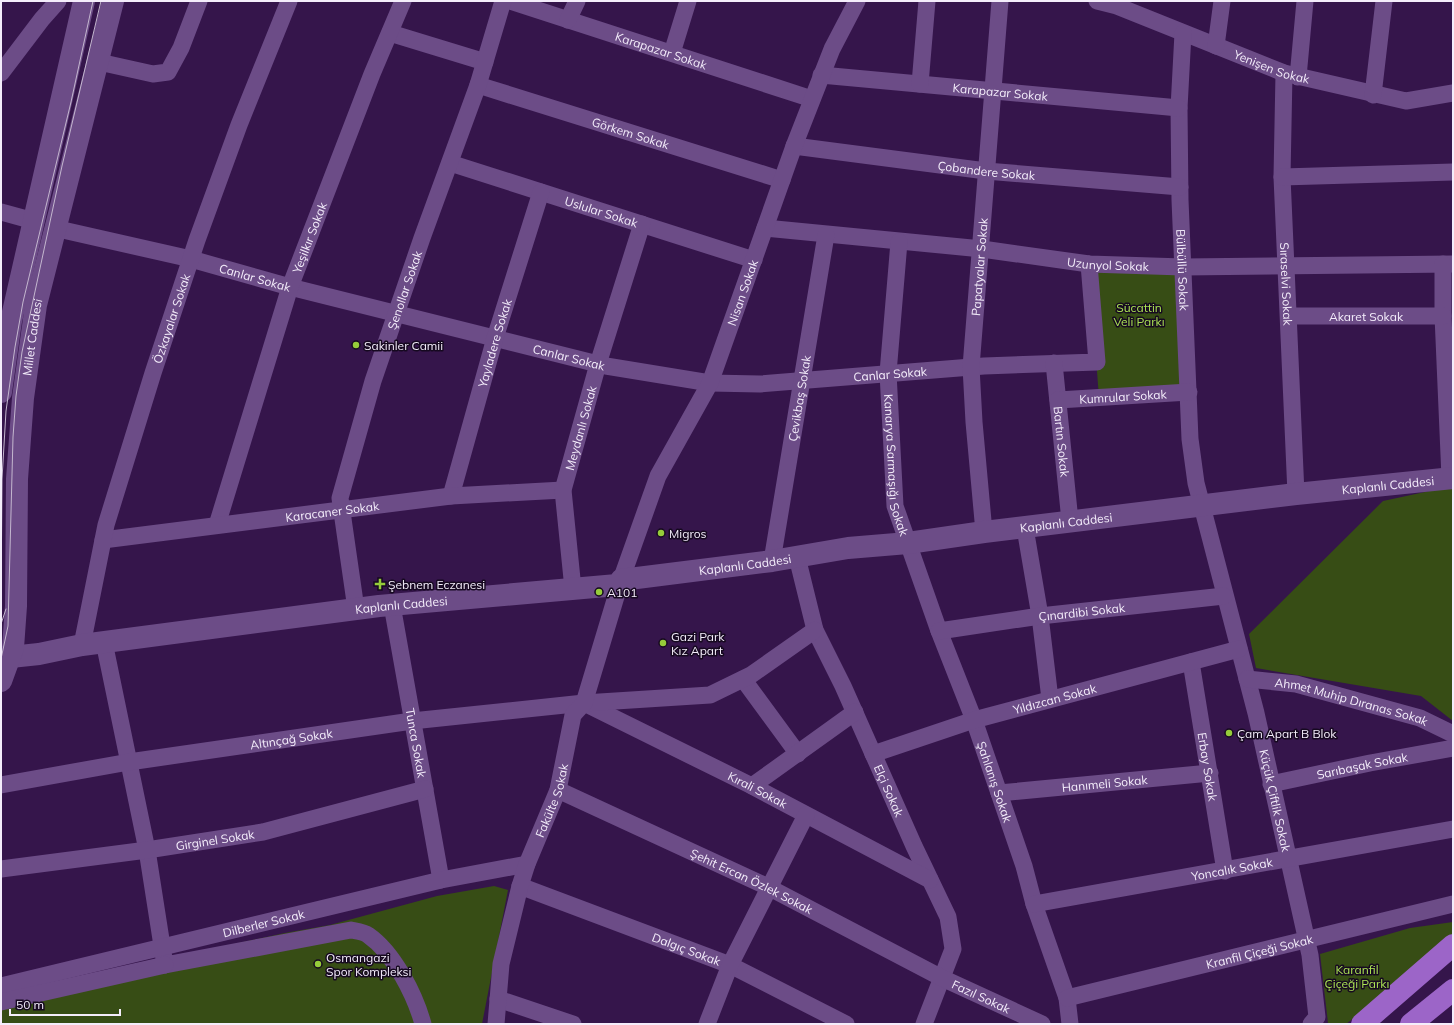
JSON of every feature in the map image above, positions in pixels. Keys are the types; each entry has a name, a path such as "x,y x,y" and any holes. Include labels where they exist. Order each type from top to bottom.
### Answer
{"highway":[{"path":"1362,1024 1453,945"},
{"path":"1411,1024 1453,990"}],"main road":[{"name":"Millet Caddesi","path":"1,392 11,321 84,1"},
{"name":"Millet Caddesi","path":"1,681 16,606 17,479 23,398 36,305 54,228 114,1"},
{"name":"Kaplanlı Caddesi","path":"6,652 39,654 82,645 356,609 617,585 621,580 772,561 848,548 908,543 984,532 1296,494 1451,478"}],"street":[{"path":"1,73 42,19 58,1"},
{"path":"99,62 153,74 168,72 181,48 199,1"},
{"name":"Özkayalar Sokak","path":"82,645 103,540 151,380 190,259 239,125 289,1"},
{"name":"Yeşilkır Sokak","path":"217,525 290,287 403,1"},
{"name":"Şenollar Sokak","path":"356,609 340,498 373,381 478,85 503,1"},
{"name":"Karapazar Sokak","path":"510,1 812,99"},
{"path":"568,20 577,1"},
{"path":"672,53 688,1"},
{"name":"Nisan Sokak","path":"621,580 658,476 710,383 812,99 832,49 857,1"},
{"path":"920,84 927,1"},
{"name":"Papatyalar Sokak","path":"984,532 974,422 971,367 982,249 986,171 1000,1"},
{"name":"Yenişen Sokak","path":"1098,1 1117,6 1291,75 1373,95 1406,101 1453,93"},
{"path":"1216,46 1222,1"},
{"name":"Sıraselvi Sokak","path":"1296,494 1290,316 1282,177 1291,75 1305,1"},
{"path":"1373,95 1384,1"},
{"path":"390,33 485,62"},
{"name":"Bülbüllü Sokak","path":"1183,33 1179,108 1183,266 1190,439 1196,483 1201,506"},
{"name":"Karapazar Sokak","path":"822,76 1179,108"},
{"name":"Görkem Sokak","path":"478,85 782,180"},
{"name":"Çobandere Sokak","path":"794,146 986,171 1180,186"},
{"name":"Uslular Sokak","path":"450,163 754,260"},
{"path":"1282,177 1453,172"},
{"name":"Yayladere Sokak","path":"451,496 495,338 542,192"},
{"path":"1,212 34,221"},
{"name":"Meydanlı Sokak","path":"573,589 563,490 598,364 642,224"},
{"name":"Canlar Sokak","path":"54,228 190,259 290,287 598,364 710,383 760,384 971,367 1097,362 1089,264"},
{"name":"Uzunyol Sokak","path":"765,228 982,249 1089,264 1287,266 1448,264"},
{"name":"Çevikbaş Sokak","path":"772,561 826,235"},
{"name":"Kanarya Sarmaşığı Sokak","path":"899,242 888,373 895,506 908,543"},
{"path":"1448,264 1443,316 1451,478"},
{"name":"Akaret Sokak","path":"1290,316 1443,316"},
{"name":"Bartın Sokak","path":"1054,363 1070,522"},
{"name":"Kumrular Sokak","path":"1058,400 1189,392"},
{"name":"Karacaner Sokak","path":"103,540 451,496 563,490"},
{"name":"Küçük Çiftlik Sokak","path":"1201,506 1247,679 1306,940 1318,1018 1311,1024"},
{"path":"1025,528 1040,616 1050,700"},
{"name":"Şahlanış Sokak","path":"908,543 939,631 974,720 1024,866 1034,904 1067,998 1070,1024"},
{"name":"Elçi Sokak","path":"797,556 815,630 855,712 948,917 953,949 924,1024"},
{"name":"Fakülte Sokak","path":"496,1024 501,964 520,886 527,864 558,790 573,715 584,703 621,580"},
{"name":"Çınardibi Sokak","path":"939,631 1040,616 1224,596"},
{"name":"Tunca Sokak","path":"392,605 440,880"},
{"name":"Altınçağ Sokak","path":"1,784 129,762 412,720 584,703 710,695 743,679 815,630"},
{"path":"104,642 147,850 161,948 165,965"},
{"name":"Yıldızcan Sokak","path":"873,754 974,720 1239,649"},
{"name":"Erbay Sokak","path":"1191,662 1225,871"},
{"path":"743,679 798,754"},
{"name":"Ahmet Muhip Dıranas Sokak","path":"1247,679 1296,684 1420,718 1453,734"},
{"name":"Kırali Sokak","path":"584,703 752,786 930,880"},
{"path":"752,786 855,712"},
{"name":"Sarıbaşak Sokak","path":"1271,784 1370,763 1453,748"},
{"name":"Hanımeli Sokak","path":"999,793 1210,773"},
{"name":"Girginel Sokak","path":"1,869 147,850 263,832 425,789"},
{"name":"Şehit Ercan Özlek Sokak","path":"558,790 768,887 942,978"},
{"path":"707,1024 730,965 768,887 806,815"},
{"name":"Yoncalık Sokak","path":"1034,904 1287,860 1453,829"},
{"name":"Dilberler Sokak","path":"1,986 440,880 527,864"},
{"name":"Dalgıç Sokak","path":"520,886 730,965 846,1024"},
{"name":"Kranfil Çiçeği Sokak","path":"1067,998 1453,904"},
{"path":"1,1002 165,965 350,930 367,934 378,943 400,971 419,1009 423,1024"},
{"name":"Fazıl Sokak","path":"942,978 1042,1024"},
{"path":"498,999 573,1024"}],"green space":[{"name":"Sücattin Veli Parkı","path":"1089,264 1183,267 1189,392 1099,398"},
{"path":"1453,486 1453,721 1421,696 1256,668 1249,634 1383,501"},
{"name":"Osmangazi Spor Kompleksi","path":"494,886 508,890 482,1024 1,1024 1,995 285,933 330,925 437,896"},
{"name":"Karanfil Çiçeği Parkı","path":"1453,922 1453,939 1406,978 1346,1024 1328,1023 1320,954 1410,928"}],"tram line":[{"path":"1,604 2,479 6,411 15,347 23,302 71,102 93,1"},
{"path":"1,659 8,626 13,437 16,396 22,352 62,166 101,1"},
{"path":"1,624 6,609"}],"place":[{"name":"Sakinler Camii","path":"356,345"},
{"name":"Migros","path":"661,533"},
{"name":"Şebnem Eczanesi","path":"380,584"},
{"name":"A101","path":"599,592"},
{"name":"Gazi Park Kız Apart","path":"663,643"},
{"name":"Çam Apart B Blok","path":"1229,733"},
{"name":"Osmangazi Spor Kompleksi","path":"318,964"}]}
